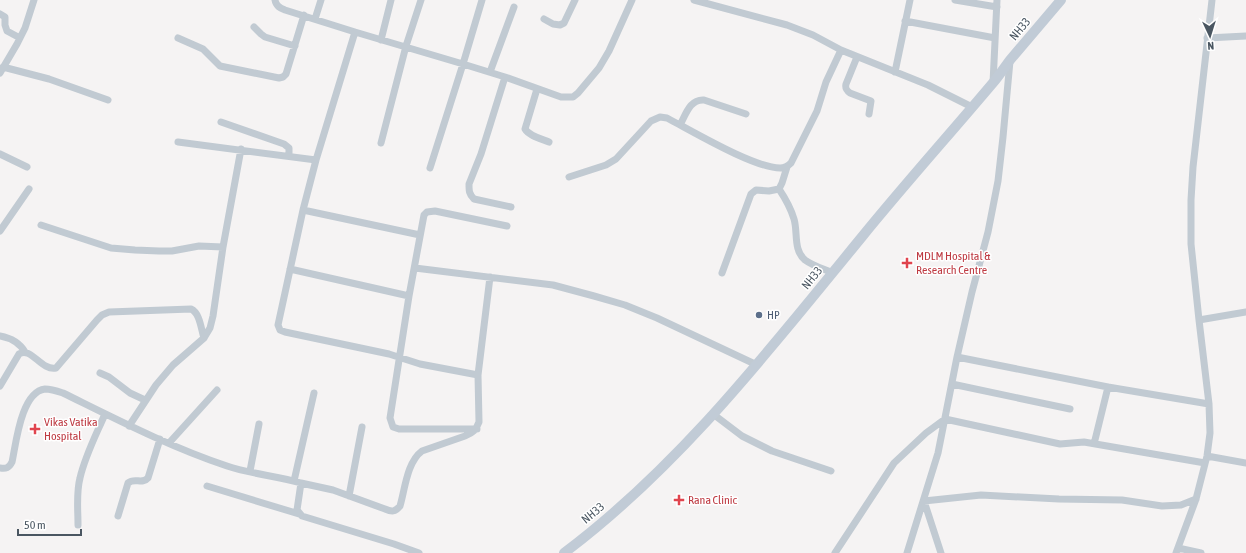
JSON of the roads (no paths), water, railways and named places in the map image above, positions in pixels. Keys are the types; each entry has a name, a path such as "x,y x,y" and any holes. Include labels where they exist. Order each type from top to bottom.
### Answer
{"main road":[{"name":"NH33","path":"564,553 629,499 682,448 713,414 757,365 904,186 993,83 1061,0"}],"street":[{"path":"34,0 20,38 2,70 49,78 108,100"},
{"path":"275,0 276,4 280,8 490,72 566,98 573,97 578,93 599,68 609,51 632,0"},
{"path":"315,19 321,0"},
{"path":"381,40 391,0"},
{"path":"380,143 406,46 421,0"},
{"path":"430,168 482,0"},
{"path":"544,19 553,24 560,25 564,23 575,0"},
{"path":"895,72 910,0"},
{"path":"955,0 997,3 993,83"},
{"path":"1201,553 1177,550 1196,499 1206,459 1210,433 1209,404 1191,244 1191,200 1193,167 1212,0"},
{"path":"697,1 787,25 813,35 841,50 928,85 972,107"},
{"path":"490,72 514,7"},
{"path":"0,14 4,17 7,31 20,38"},
{"path":"178,38 203,49 220,66 279,78 286,74 304,15"},
{"path":"906,22 996,38"},
{"path":"254,27 265,36 295,46"},
{"path":"355,32 316,160 303,210 278,325 280,330 285,332 400,357 420,364 478,375"},
{"path":"1207,38 1246,36"},
{"path":"779,189 787,167 791,163 817,111 826,82 841,50"},
{"path":"857,57 846,84 846,88 850,93 871,102 869,114"},
{"path":"907,553 938,453 957,357 988,232 998,181 1010,61"},
{"path":"504,77 481,154 469,184 469,190 470,195 474,199 511,207"},
{"path":"537,89 525,129 530,134 549,142"},
{"path":"680,125 690,105 699,100 704,100 746,114"},
{"path":"569,177 606,165 616,159 655,118 660,117 667,118 756,163 775,168 787,167"},
{"path":"221,122 284,144 289,148 289,156"},
{"path":"178,142 241,149 316,160"},
{"path":"129,426 156,385 173,365 204,338 210,328 241,149"},
{"path":"0,154 27,167"},
{"path":"0,231 29,189"},
{"path":"779,189 794,218 797,229 797,243 800,253 812,264 833,273"},
{"path":"722,273 751,194 756,190 769,191 779,189"},
{"path":"303,210 420,235"},
{"path":"477,429 399,429 394,427 390,418 409,296 424,215 431,211 507,226"},
{"path":"41,225 111,248 172,251 199,246 223,247"},
{"path":"415,268 553,285 625,305 657,318 757,365"},
{"path":"290,269 409,296"},
{"path":"0,468 10,466 23,413 34,394 44,389 63,393 129,426 204,458 250,472 333,490 390,511 397,510 400,506 412,460 416,455 422,451 465,436 477,429 479,422 478,375 490,277"},
{"path":"0,386 19,354 25,352 28,352 47,367 56,368 97,320 109,312 191,309 195,311 204,338"},
{"path":"1199,320 1246,312"},
{"path":"0,336 15,341 21,345 25,352"},
{"path":"957,357 1108,387 1209,404"},
{"path":"100,373 109,377 130,393 145,400"},
{"path":"952,384 1070,409"},
{"path":"1094,444 1108,387"},
{"path":"169,443 217,390"},
{"path":"299,514 297,505 298,482 314,393"},
{"path":"78,525 77,497 80,478 84,464 105,414"},
{"path":"713,414 742,436 772,451 831,471"},
{"path":"835,553 894,463 926,433 945,419 1054,443 1069,444 1077,442 1246,463"},
{"path":"250,472 259,424"},
{"path":"349,496 362,427"},
{"path":"118,516 128,483 134,480 143,482 148,478 160,439"},
{"path":"207,486 419,553"},
{"path":"924,500 981,495 1059,499 1122,500 1162,506 1181,505 1196,499"},
{"path":"924,500 940,553"}],"place":[{"name":"MDLM Hospital & Research Centre","path":"907,263"},
{"name":"HP","path":"759,315"},
{"name":"Vikas Vatika Hospital","path":"35,429"},
{"name":"Rana Clinic","path":"679,500"}]}
